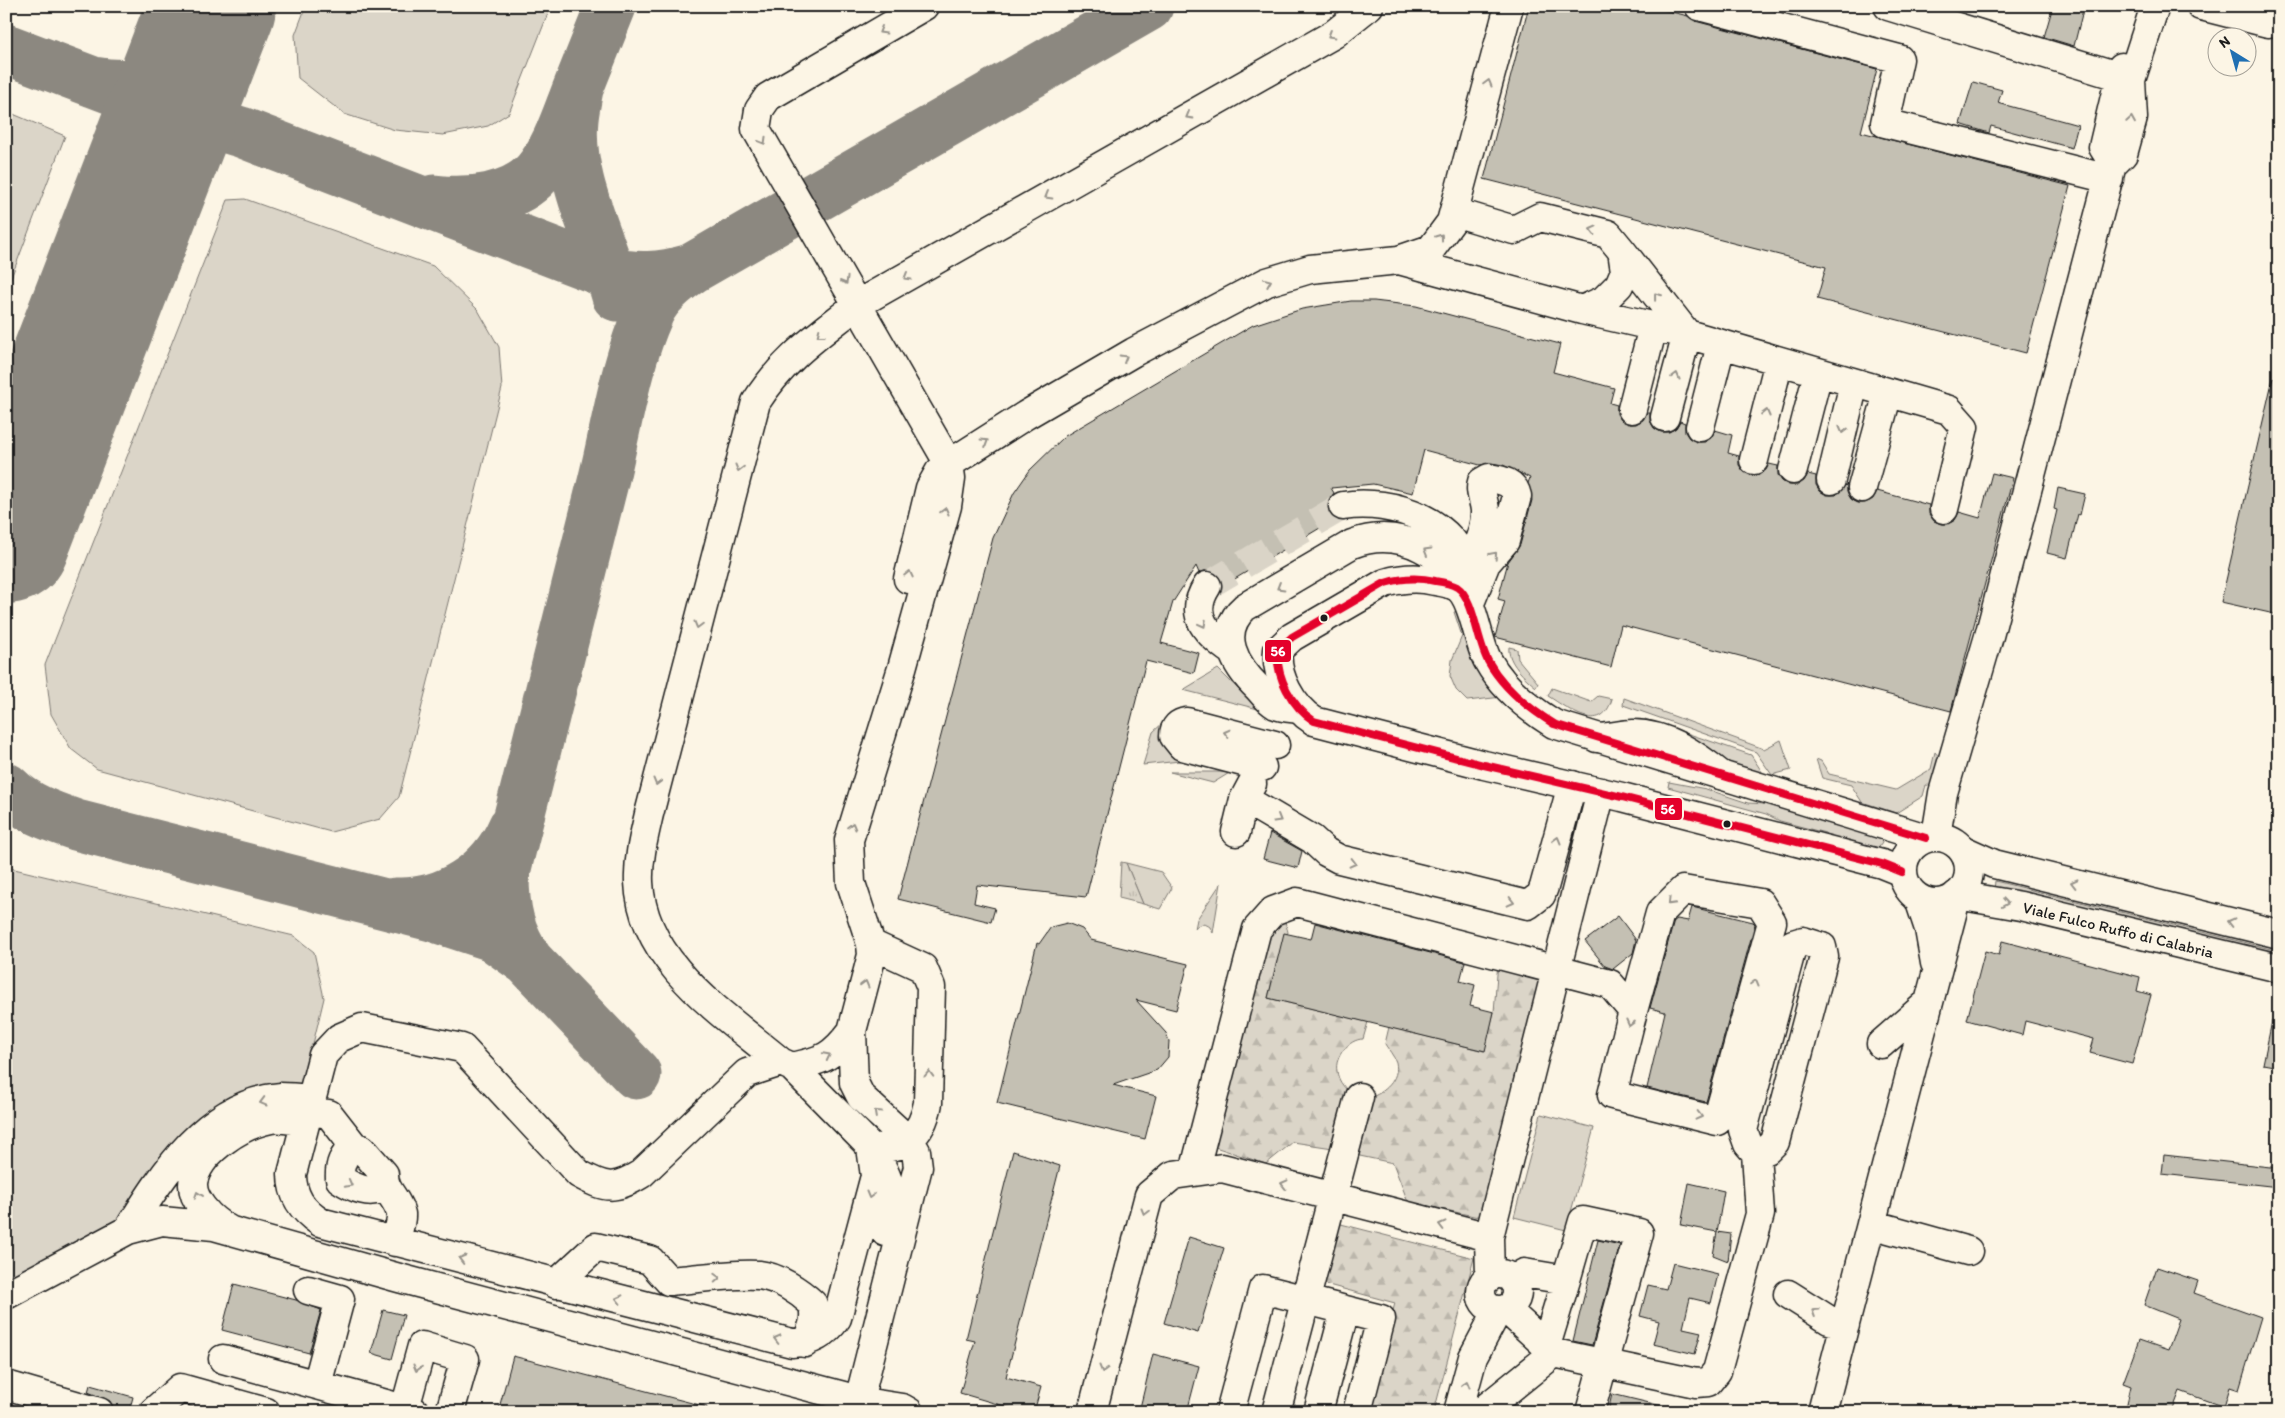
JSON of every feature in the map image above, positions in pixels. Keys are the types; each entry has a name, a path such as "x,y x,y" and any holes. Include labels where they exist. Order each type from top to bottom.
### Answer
{"main road":[{"path":"863,1403 918,1167 916,1151 908,1140 861,1097 854,1083 852,1031 869,969 871,944 851,883 849,840 902,668 947,506 951,478 949,464 756,129 759,110 768,97 924,6"},
{"path":"863,1403 893,1199 885,1171 871,1147 787,1065 704,997 670,963 646,922 639,882 641,853 651,804 756,402 771,378 792,355 858,304 1334,34 1370,6"},
{"path":"949,464 1026,415 1134,352 1267,282 1310,269 1399,260 1431,249 1451,222 1509,6"},
{"path":"1699,6 1899,59 1885,123 2111,171"},
{"path":"1888,6 2125,79"},
{"path":"1936,972 1929,929 1919,899 1905,882 1902,872 1904,861 1908,851 1931,837 1989,636 2111,171 2123,154 2133,118 2125,79 2142,6"},
{"path":"2125,79 2155,6"},
{"path":"2200,6 2268,23 2279,21"},
{"path":"1454,212 1514,230 1540,217 1608,234 1687,334"},
{"path":"1582,310 1604,300 1619,285 1625,271 1622,252"},
{"path":"1399,260 1582,310 1687,334 1949,410 1964,427 1944,509"},
{"path":"1632,409 1653,326"},
{"path":"1665,417 1687,334"},
{"path":"1700,427 1720,345"},
{"path":"1754,460 1779,361"},
{"path":"1793,470 1818,373"},
{"path":"1831,480 1854,383"},
{"path":"1862,488 1888,393"},
{"path":"1343,506 1362,503 1398,509 1417,515 1436,527 1463,586 1486,658 1508,689 1537,714 1554,724 1722,776 1931,837 1947,838 1963,850 1967,859 1968,873 1964,887 1957,895 1939,903 1919,899"},
{"path":"1364,540 1398,509"},
{"path":"1299,709 1286,708 1271,702 1242,670 1233,652 1229,631 1238,614 1245,607 1352,544 1364,540 1401,540 1417,545 1448,564 1463,586"},
{"path":"1463,586 1412,578 1385,583 1283,644 1278,650 1279,671 1299,709 1306,716 1322,723 1882,864 1902,872"},
{"path":"1207,586 1200,597 1198,606 1201,620 1208,632 1233,652"},
{"path":"1236,832 1244,799 1268,756 1299,709"},
{"path":"1244,799 1312,839 1326,852 1339,859 1528,905 1541,895 1544,887 1572,785"},
{"path":"1501,1279 1489,1237 1601,792"},
{"name":"Viale Fulco Ruffo di Calabria","path":"1963,850 1994,864 2279,934"},
{"path":"1683,890 1760,904 1772,922 1718,1121 1612,1095 1633,1011 1660,913 1683,890"},
{"path":"1822,1412 1957,895"},
{"name":"Viale Fulco Ruffo di Calabria","path":"1957,895 2021,906 2279,968"},
{"path":"1194,1172 1257,929 1273,911 1297,902 1610,984 1633,1011"},
{"path":"1566,1280 1524,1273 1482,1286 1482,1300 1486,1306 1502,1310 1550,1350 1602,1364 1696,1383 1708,1382 1717,1371 1760,1214 1756,1153 1748,1144 1743,1130 1793,944 1803,941 1816,944 1822,948 1824,957 1775,1142 1766,1150 1756,1153"},
{"path":"871,944 923,968 931,987 928,1103 925,1117 917,1132 908,1140 886,1149 871,1147"},
{"path":"1610,984 1647,959"},
{"path":"1881,1044 1929,1002"},
{"path":"852,1031 838,1050 827,1057 748,1072 641,1174 623,1185 608,1186 593,1182 579,1174 462,1048 450,1044 362,1028 348,1032 331,1044 322,1055 292,1174 292,1189 300,1205 320,1222 792,1343 805,1342 824,1333 838,1318 874,1176 871,1147"},
{"path":"128,1230 157,1184 180,1154 209,1128 243,1107 280,1097 308,1110 329,1114 354,1146 362,1148 384,1174 384,1185 397,1203 401,1216 395,1242"},
{"path":"1276,1412 1359,1097"},
{"path":"229,1230 205,1212 197,1198 193,1180 199,1167 223,1141 245,1127 272,1118 308,1110"},
{"path":"1092,1412 1149,1195 1173,1175 1222,1168 1489,1237"},
{"path":"157,1184 161,1205 168,1213 184,1222"},
{"path":"1872,1220 1969,1245"},
{"path":"6,1295 128,1230 162,1221 184,1222 229,1230 399,1278 863,1403 902,1408 909,1412"},
{"path":"1481,1412 1550,1350 1566,1280 1583,1221 1639,1233 1590,1412"},
{"path":"556,1284 596,1247 650,1260 669,1281"},
{"path":"669,1281 759,1275 778,1281 801,1293 813,1304 815,1316 812,1330 805,1342"},
{"path":"661,1310 669,1281"},
{"path":"1230,1412 1263,1289 1381,1319 1357,1412"},
{"path":"308,1290 340,1299 317,1385"},
{"path":"1788,1294 1829,1320 1845,1325"},
{"path":"1318,1412 1345,1310"},
{"path":"1458,1412 1473,1357 1502,1310"},
{"path":"223,1359 408,1411 422,1346 465,1359 450,1412"},
{"path":"6,1385 99,1412"},
{"path":"153,1412 180,1388 266,1412"},
{"path":"6,1403 38,1412"}],"green space":[{"path":"306,6 551,6 509,113 488,126 443,135 395,130 344,114 298,78 295,35"},
{"path":"6,111 65,136 6,291"},
{"path":"245,199 433,266 478,310 499,347 502,388 399,797 380,819 331,832 97,769 71,749 51,714 45,665 228,200"},
{"path":"1458,611 1502,697 1467,701 1456,690 1450,676 1452,660 1462,636 1454,612"},
{"path":"1509,647 1517,649 1518,659 1538,683 1536,687 1514,664 1509,653"},
{"path":"1218,669 1258,709 1183,690"},
{"path":"1552,688 1591,702 1598,696 1612,699 1607,710 1600,716 1592,718 1565,707 1548,696"},
{"path":"1624,698 1764,749 1781,740 1791,770 1772,775 1756,752 1623,705"},
{"path":"1176,711 1207,758 1143,765 1153,732"},
{"path":"1645,719 1751,755 1766,778 1724,764 1644,724"},
{"path":"1935,752 1940,758 1933,786 1926,785 1923,796 1896,813 1862,802 1851,785 1822,778 1816,759 1821,761 1829,774 1896,790 1931,769"},
{"path":"1170,772 1231,772 1213,783"},
{"path":"1669,782 1706,789 1748,803 1784,805 1881,838 1882,843 1877,850 1832,840 1825,833 1780,821 1766,814 1668,787"},
{"path":"1121,862 1126,863 1143,904 1119,898"},
{"path":"1126,863 1161,872 1172,888 1160,909 1143,904"},
{"path":"6,867 294,936 314,952 324,998 303,1086 214,1108 194,1122 175,1144 116,1222 6,1280"},
{"path":"1995,881 2279,951 2279,955 1994,890"},
{"path":"1221,883 1213,933 1210,927 1204,924 1195,929 1197,919"},
{"path":"1283,915 1288,932 1276,964 1268,998 1368,1022 1363,1039 1348,1045 1338,1060 1338,1077 1349,1092 1333,1148 1293,1142 1266,1164 1209,1145 1265,935"},
{"path":"1498,962 1542,972 1488,1219 1408,1202 1393,1163 1355,1155 1369,1098 1380,1093 1390,1085 1396,1075 1396,1062 1385,1044 1389,1027 1484,1051 1494,1012"},
{"path":"1541,1114 1594,1128 1566,1230 1514,1217"},
{"path":"1337,1223 1474,1258 1434,1412 1367,1412 1395,1303 1321,1283"}],"building":[{"path":"1529,6 1648,6 1688,16 1695,21 1877,69 1861,132 2070,186 2026,353 1817,299 1826,267 1484,179"},
{"path":"2053,6 2084,6 2074,46 2044,37"},
{"path":"1973,82 2002,90 1998,103 2078,125 2072,148 1991,126 1989,133 1960,124"},
{"path":"1351,301 1374,301 1416,306 1560,344 1553,372 1614,388 1610,403 1617,405 1617,414 1621,420 1629,424 1636,424 1643,420 1647,413 1650,413 1650,421 1654,428 1661,432 1669,432 1676,428 1680,421 1685,423 1685,432 1689,438 1697,442 1705,442 1711,438 1715,430 1732,435 1728,453 1739,456 1739,465 1744,472 1750,475 1759,475 1766,470 1769,464 1778,466 1778,475 1782,481 1789,485 1798,485 1804,481 1808,474 1816,476 1816,485 1820,491 1827,495 1836,495 1847,484 1847,491 1851,499 1858,503 1865,503 1873,499 1877,491 1929,505 1929,514 1934,521 1941,524 1948,524 1955,520 1959,512 1980,518 1992,473 2013,478 1951,711 1621,625 1611,667 1495,637 1505,601 1498,599 1508,562 1520,545 1532,500 1528,483 1530,478 1503,465 1491,463 1480,465 1424,450 1413,493 1373,484 1331,488 1334,493 1329,500 1328,508 1335,519 1223,586 1215,572 1207,570 1199,573 1196,566 1173,602 1161,643 1199,653 1194,673 1146,661 1086,897 977,885 974,903 995,908 991,922 898,899 993,538 1014,493 1030,470 1065,436 1253,325 1302,309"},
{"path":"2273,378 2279,378 2279,615 2221,602"},
{"path":"2058,488 2085,494 2067,558 2047,553 2057,510 2054,509"},
{"path":"1270,833 1302,851 1298,868 1263,859"},
{"path":"1692,907 1755,924 1706,1102 1647,1088 1665,1012 1650,1008 1674,921 1677,919 1688,921"},
{"path":"1618,916 1636,940 1633,953 1613,969 1605,966 1585,941"},
{"path":"1067,923 1082,929 1091,940 1188,964 1176,1010 1136,1000 1166,1033 1169,1041 1168,1057 1157,1070 1113,1085 1156,1096 1145,1139 997,1103 1037,943 1039,944 1051,927"},
{"path":"1315,923 1465,962 1460,981 1475,985 1470,1006 1494,1012 1485,1051 1268,998 1284,933 1311,939"},
{"path":"2002,941 2140,977 2137,991 2151,995 2132,1064 2090,1053 2094,1039 2025,1021 2022,1035 1967,1020 1985,951 1999,955"},
{"path":"2272,1021 2279,1021 2279,1067 2263,1064"},
{"path":"1013,1151 1060,1166 1006,1377 1041,1387 1034,1412 1024,1412 960,1393 975,1341 966,1339"},
{"path":"2164,1155 2279,1168 2279,1187 2162,1174"},
{"path":"1689,1183 1724,1191 1717,1232 1681,1225"},
{"path":"1717,1232 1731,1234 1728,1261 1713,1255"},
{"path":"1189,1237 1224,1248 1198,1333 1164,1323"},
{"path":"1598,1240 1620,1245 1592,1345 1573,1341"},
{"path":"1673,1263 1718,1274 1711,1303 1690,1298 1683,1328 1701,1332 1695,1354 1653,1344 1659,1321 1640,1316 1648,1285 1666,1289"},
{"path":"2157,1267 2198,1281 2194,1293 2261,1317 2239,1390 2230,1387 2224,1407 2180,1391 2172,1412 2125,1412 2131,1386 2123,1383 2139,1340 2168,1350 2179,1319 2144,1305"},
{"path":"234,1284 296,1300 321,1310 309,1353 222,1330"},
{"path":"383,1310 404,1315 392,1359 371,1353"},
{"path":"1153,1354 1199,1366 1187,1412 1139,1412"},
{"path":"513,1356 707,1407 706,1412 498,1412"},
{"path":"90,1385 133,1397 129,1412 114,1410 110,1401 88,1392"},
{"path":"1612,1394 1662,1406 1662,1412 1608,1412"}],"taxiway":[{"path":"93,82 138,83 155,79 169,71 181,60 191,45 211,6"},
{"path":"434,200 461,201 489,198 516,189 537,173 550,154 560,134 611,6"},
{"path":"528,961 516,940 509,920 505,900 504,876 606,471 626,379 640,334 652,305 667,288 691,269 1148,6"},
{"path":"6,49 117,91 139,106 147,118 152,143 144,182"},
{"path":"578,89 573,119 575,164 580,187 617,296"},
{"path":"144,182 161,153 176,136 195,125 215,125 241,132 605,272 627,276 648,276 691,269"},
{"path":"6,788 30,806 76,825 432,916 493,936 528,961 636,1074"},
{"path":"395,903 432,899 466,884 493,860 513,828"}],"runway":[{"path":"6,540 212,6"}],"tunnel":[{"path":"1207,586 1343,506"}],"transit line":[{"name":"56","path":"1902,872 1882,864 1622,797 1484,765 1314,721 1299,708 1287,690 1279,670 1278,650 1292,637 1385,583 1404,579 1416,579 1449,584 1457,587 1463,593 1471,610 1484,653 1494,671 1517,697 1554,724 1926,838"}]}
